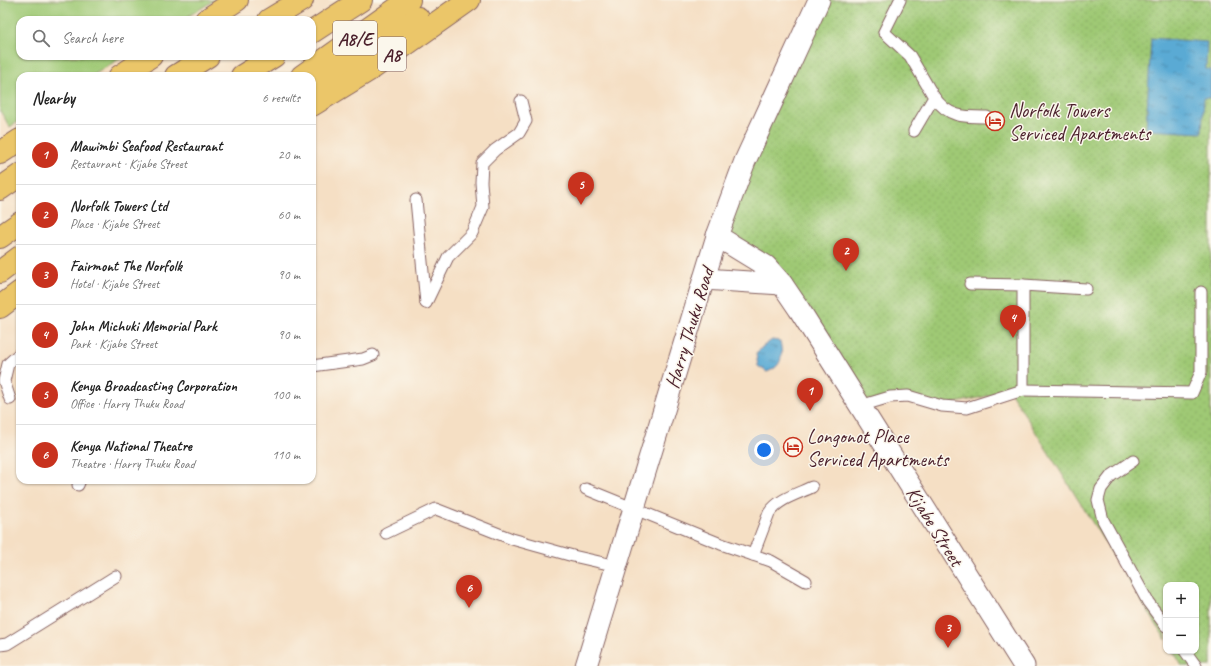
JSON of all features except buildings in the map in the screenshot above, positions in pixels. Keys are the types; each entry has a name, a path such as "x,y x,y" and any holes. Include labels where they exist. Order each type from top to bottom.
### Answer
{"highway":[{"path":"212,16 237,0"},
{"path":"276,16 302,0"},
{"name":"A8/E","path":"316,29 361,0"},
{"name":"A8/E","path":"308,72 409,0"},
{"path":"316,83 327,78 446,0"},
{"name":"A8","path":"316,103 374,67 469,0"},
{"path":"126,72 145,60"},
{"path":"182,72 202,60"},
{"path":"248,72 268,60"},
{"path":"0,153 16,143"},
{"path":"0,189 16,179"},
{"path":"0,237 16,226"},
{"path":"0,272 16,260"},
{"path":"0,307 16,295"}],"street":[{"name":"Harry Thuku Road","path":"586,666 717,236 745,161 819,0"},
{"name":"Kijabe Street","path":"717,236 766,266 782,284 1024,666"},
{"path":"704,279 782,284"}],"lane":[{"path":"900,0 884,32 910,56 940,106 964,117 987,117"},
{"path":"914,131 934,97"},
{"path":"416,200 426,303 448,257 472,233 483,207 481,182 482,163 495,150 519,133 526,121 521,101"},
{"path":"970,284 1023,285 1086,289"},
{"path":"1023,285 1023,390"},
{"path":"860,406 890,396 908,396 942,406 967,408 1023,390 1192,393 1200,372 1201,292"},
{"path":"316,365 363,359 373,355"},
{"path":"10,399 4,382 8,364 16,357"},
{"path":"1133,461 1111,476 1101,489 1098,500 1103,520 1148,602 1163,622"},
{"path":"753,555 769,513 773,507 779,502 812,487"},
{"path":"586,489 686,530 771,561 806,581"},
{"path":"386,534 436,509 512,539 573,556 617,566"},
{"path":"0,645 7,644 116,576"},
{"path":"1187,654 1196,666"}],"green space":[{"path":"0,0 215,0 189,16 16,16 16,60 118,60 98,72 16,72 16,123 10,127 0,111"},
{"path":"819,0 1211,0 1211,666 1182,666 1175,654 1199,654 1199,582 1163,582 1163,635 1010,391 942,406 908,396 860,406 782,284 717,236"}],"water":[{"path":"1151,38 1207,42 1206,69 1211,70 1211,98 1204,98 1202,133 1146,130"},
{"path":"772,340 780,341 781,360 776,367 767,372 758,366 756,354 762,347"}],"place":[{"name":"Norfolk Towers Serviced Apartments","path":"995,121"},
{"name":"Kenya Broadcasting Corporation","path":"581,205"},
{"name":"Norfolk Towers Ltd","path":"846,271"},
{"name":"John Michuki Memorial Park","path":"1013,338"},
{"name":"Mawimbi Seafood Restaurant","path":"810,411"},
{"name":"Longonot Place Serviced Apartments","path":"793,447"},
{"name":"Kenya National Theatre","path":"469,608"},
{"name":"Fairmont The Norfolk","path":"948,648"}]}
